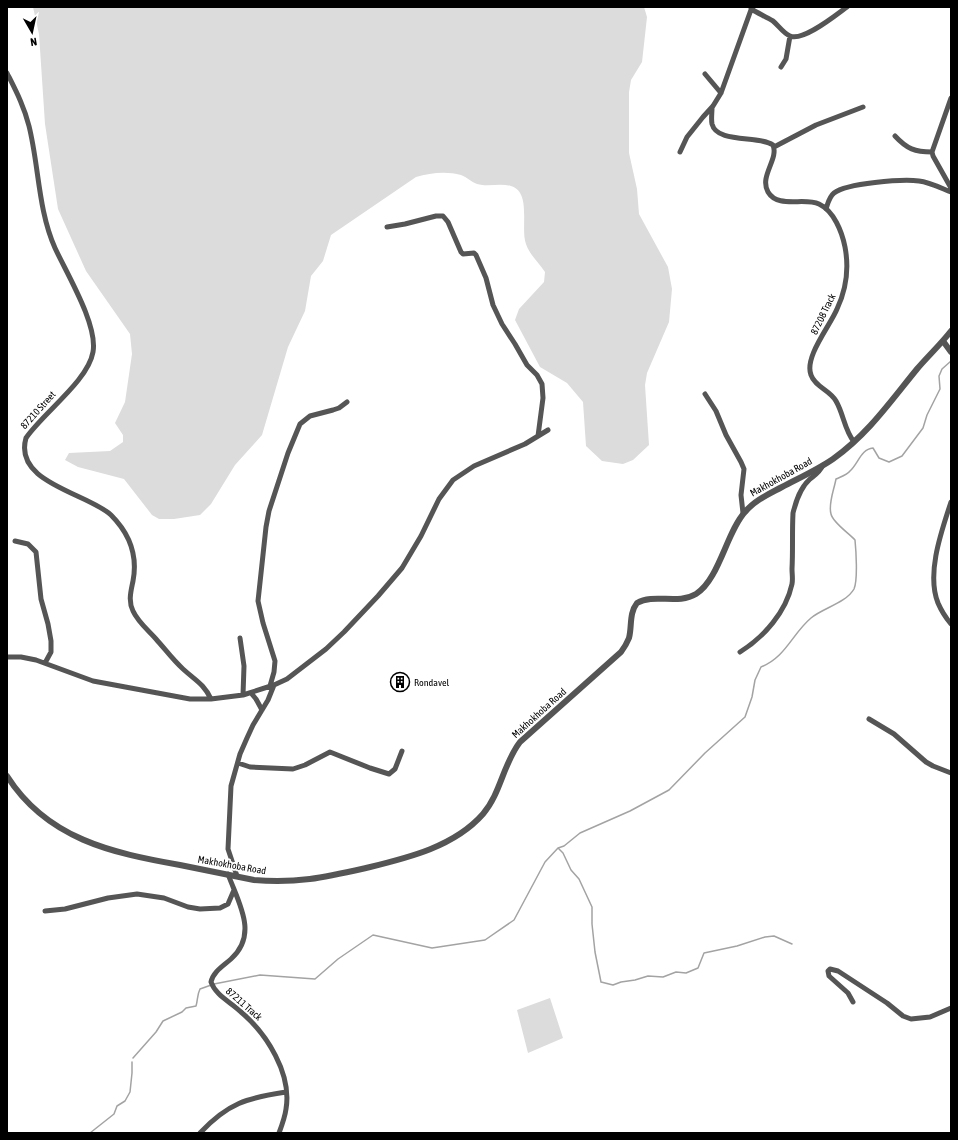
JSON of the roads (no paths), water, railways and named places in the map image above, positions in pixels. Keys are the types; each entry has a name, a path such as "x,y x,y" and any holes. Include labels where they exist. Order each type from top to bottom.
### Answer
{"street":[{"path":"680,152 687,137 712,108 721,93 752,8 773,21 790,36 798,36 810,32 847,7"},
{"path":"781,67 786,59 790,36"},
{"name":"87210 Street","path":"7,73 10,84 23,104 29,128 40,195 50,234 91,327 94,341 93,354 87,368 77,382 26,438 24,449 25,456 34,470 52,484 106,511 119,524 130,542 134,555 134,574 130,596 131,607 142,623 181,667 206,688 211,699"},
{"path":"705,74 721,93"},
{"path":"951,98 932,152 951,188"},
{"path":"774,147 816,125 863,107"},
{"path":"712,108 712,124 718,133 764,141 770,143 774,147 774,154 767,174 766,185 768,192 777,200 813,203 826,209 828,200 836,192 853,187 887,181 920,181 951,192"},
{"path":"895,136 908,148 923,152 932,152"},
{"name":"87208 Track","path":"826,209 834,219 842,238 846,251 846,269 842,297 833,318 813,354 810,372 816,383 834,398 839,406 848,435 854,442"},
{"path":"387,227 442,216 448,222 461,252 463,254 474,253 486,278 493,305 502,324 527,365 537,375 542,384 544,398 538,436"},
{"name":"Makhokhoba Road","path":"7,776 33,807 48,820 73,835 96,846 139,858 271,882 310,880 397,860 429,849 460,834 476,821 490,804 499,787 509,758 520,742 621,652 629,637 633,611 637,603 647,600 682,599 697,593 704,587 714,572 743,513 766,495 824,464 854,442 889,406 951,330"},
{"path":"943,341 951,352"},
{"path":"705,394 716,411 726,436 744,469 741,495 743,513"},
{"path":"237,876 228,849 231,786 240,754 272,686 275,661 261,618 258,601 269,511 288,453 300,424 310,416 339,408 347,402"},
{"path":"7,657 28,658 93,681 179,698 201,700 243,695 272,686 287,679 326,649 378,596 402,568 421,536 444,491 453,480 474,466 525,444 548,430"},
{"path":"740,652 749,646 768,628 777,617 788,595 792,584 792,518 794,506 802,488 822,469 824,464"},
{"path":"951,502 938,546 934,585 938,602 951,624"},
{"path":"15,541 28,544 36,552 41,599 51,641 51,652 45,663"},
{"path":"240,638 244,666 243,695"},
{"path":"251,693 262,710"},
{"path":"869,719 894,734 929,764 951,773"},
{"path":"238,763 250,767 293,769 305,765 330,752 336,753 364,766 389,774 395,769 402,752"},
{"name":"87211 Track","path":"228,874 243,915 245,936 241,947 233,957 214,974 212,984 216,992 241,1011 261,1031 278,1061 286,1092 287,1108 279,1133"},
{"path":"45,911 80,906 108,898 138,894 164,898 188,907 213,909 220,908 228,904 234,890"},
{"path":"853,1002 848,993 829,976 828,971 830,969 838,971 887,1003 903,1016 911,1019 930,1017 951,1008"},
{"path":"200,1133 222,1112 240,1102 260,1096 286,1092"}],"waterway":[{"path":"133,1058 156,1032 163,1021 182,1012 186,1008 196,1006 200,989 214,984 260,975 315,979 338,959 373,935 432,948 485,940 514,920 545,862 558,848 564,846 580,833 630,811 669,790 705,753 745,717 752,697 755,680 761,667 770,663 777,657 804,624 811,618 846,598 854,589 856,572 855,540 835,521 830,510 836,479 849,472 865,451 869,449 873,448 879,458 889,462 902,456 923,428 927,415 940,389 939,376 942,369 951,361"},
{"path":"559,849 563,853 571,870 579,879 592,907 595,952 601,982 613,985 648,976 663,977 676,972 686,973 698,968 704,953 737,946 765,937 774,936 792,944"},
{"path":"90,1133 114,1114 117,1106 125,1101 130,1092 132,1062"}],"place":[{"name":"Rondavel","path":"400,682"}]}
